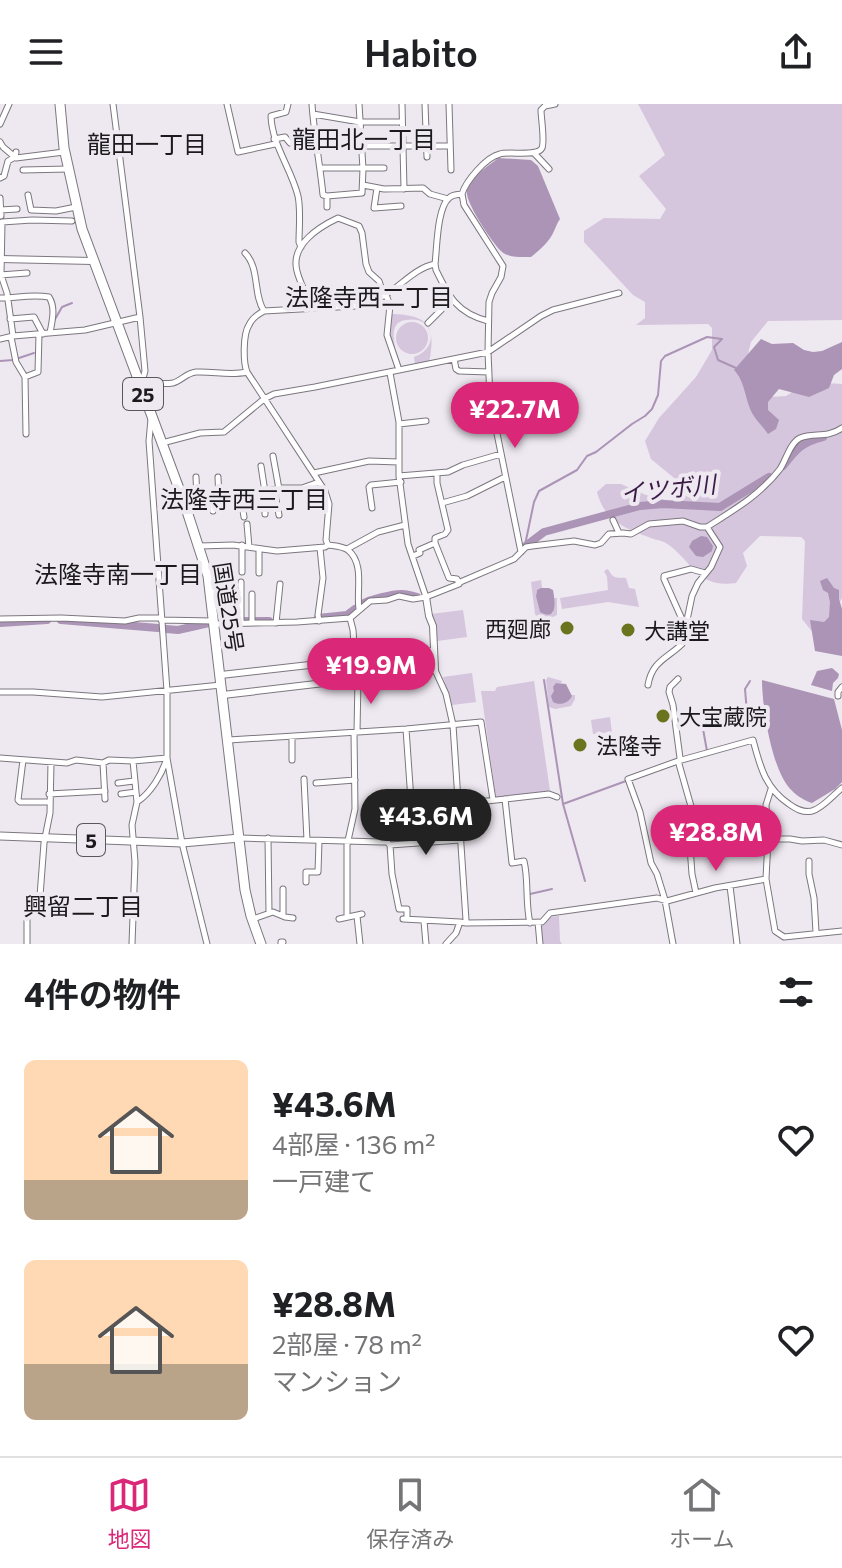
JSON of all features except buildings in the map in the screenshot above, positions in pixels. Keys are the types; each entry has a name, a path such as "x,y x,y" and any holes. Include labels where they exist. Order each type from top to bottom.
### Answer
{"highway":[{"name":"国道25号","path":"60,104 64,152 76,207 93,261 200,546 208,576 245,890 261,944"}],"main road":[{"path":"1,259 93,261"},
{"path":"222,685 358,679 435,670 433,626 426,597"},
{"path":"222,685 355,659 433,651"},
{"name":"5","path":"0,836 182,843 240,838"}],"street":[{"path":"0,124 9,104"},
{"path":"113,104 140,317 145,371 140,387"},
{"path":"227,104 238,152 285,137 290,143"},
{"path":"288,104 286,112 271,116 271,127 298,198 301,247"},
{"path":"312,104 323,195 327,196 362,193 359,104"},
{"path":"402,104 404,189"},
{"path":"425,104 427,157"},
{"path":"449,104 451,170"},
{"path":"521,552 490,399 488,321 492,293 503,266 464,205 462,194 471,177 493,156 534,153 542,149 541,110 555,104"},
{"path":"313,114 360,122 402,122"},
{"path":"0,142 21,159 64,152"},
{"path":"315,143 450,146"},
{"path":"534,153 549,169"},
{"path":"0,178 15,154"},
{"path":"320,168 384,168"},
{"path":"23,170 68,169"},
{"path":"363,185 423,188 430,194 448,199"},
{"path":"377,188 374,208 401,206"},
{"path":"462,194 448,199 441,215 436,270 452,299 463,310 488,321"},
{"path":"28,195 31,210 56,211 76,207"},
{"path":"327,196 327,207"},
{"path":"0,198 1,275 16,362 25,377 26,434"},
{"path":"0,210 17,209"},
{"path":"1,218 72,221"},
{"path":"310,308 295,266 301,247 314,231 338,218 359,226 369,272 379,281 390,305 387,335 399,370"},
{"path":"245,253 250,258 258,303 264,311"},
{"path":"328,545 329,504 325,491 247,372 246,331 254,318 264,311 369,303 385,296 418,271 435,264"},
{"path":"1,275 27,273"},
{"path":"162,443 200,433 224,432 274,394 488,352 553,310 619,293"},
{"path":"4,298 28,295 49,297 52,301 53,317 44,333 38,372 25,377"},
{"path":"428,323 452,299"},
{"path":"10,319 34,317 44,333"},
{"path":"0,339 85,330 140,317"},
{"path":"454,359 459,371 489,372"},
{"path":"140,387 148,383 174,383 191,372 247,372"},
{"path":"390,373 399,424 400,479 408,544 426,597"},
{"path":"152,417 149,441 167,691 167,758 182,843 207,944"},
{"path":"399,424 426,421"},
{"path":"0,619 125,621 139,618 215,622 350,618 370,601 399,596 413,599 442,592 514,559 526,547 574,541 595,545 609,534 631,534 649,524 683,521 707,527 747,502 783,465 800,438 831,435 842,428"},
{"path":"372,508 371,485 448,472 501,454"},
{"path":"265,514 272,490 273,456"},
{"path":"314,473 369,461 399,462"},
{"path":"261,466 279,515"},
{"path":"437,474 448,530 435,538 435,543 449,578 457,579 458,583"},
{"path":"196,477 197,498"},
{"path":"213,511 218,477"},
{"path":"442,503 467,496 505,477"},
{"path":"182,497 241,498 272,490 302,488 319,482"},
{"path":"241,498 245,520 242,572"},
{"path":"613,520 619,533"},
{"path":"347,549 378,532 405,525"},
{"path":"683,634 686,632 692,596 720,547 707,527"},
{"path":"413,556 435,543"},
{"path":"200,546 245,546 287,551 328,545 347,549 357,565 359,609"},
{"path":"319,619 323,578 320,548"},
{"path":"259,549 259,573"},
{"path":"648,685 661,659 680,647 683,634 681,617 664,576 691,569 705,573"},
{"path":"241,582 241,621"},
{"path":"276,621 280,584"},
{"path":"252,594 252,621"},
{"path":"350,618 355,659"},
{"path":"435,670 446,694 453,725 464,922 446,944"},
{"path":"347,917 348,842 355,809 358,679"},
{"path":"678,679 669,692 678,761 698,831 698,838 690,847 696,893"},
{"path":"0,692 102,697 222,685"},
{"path":"838,696 842,687"},
{"path":"228,740 481,722 493,800"},
{"path":"406,729 414,843"},
{"path":"292,737 292,760"},
{"path":"673,944 665,900 651,863 640,812 628,779 753,740 758,761 771,789 793,807 806,812 818,808 842,788"},
{"path":"0,758 103,763 109,760 167,758"},
{"path":"137,802 160,777 167,758"},
{"path":"23,760 18,800 50,802"},
{"path":"132,944 135,862 132,825 137,802 133,761"},
{"path":"27,944 27,901 40,896 51,762"},
{"path":"103,763 105,799"},
{"path":"304,779 307,840"},
{"path":"316,783 324,785 355,780"},
{"path":"118,783 134,781"},
{"path":"771,789 766,805 766,879 775,931 784,937 786,944"},
{"path":"49,794 105,791"},
{"path":"121,794 136,792"},
{"path":"458,801 549,794 557,797"},
{"path":"505,799 512,863 524,861 528,880 527,901 540,944"},
{"path":"240,838 382,842 390,845 460,840"},
{"path":"268,838 269,913"},
{"path":"768,839 824,840 842,845"},
{"path":"306,882 306,872 318,872 319,841"},
{"path":"390,845 399,909 407,909 405,919 424,921 542,922 550,913 657,898 665,900 766,879"},
{"path":"809,861 816,932"},
{"path":"730,886 737,944"},
{"path":"283,889 283,916"},
{"path":"252,920 275,912 293,918"},
{"path":"339,919 359,915 360,944"},
{"path":"424,921 426,944"},
{"path":"784,937 842,931"}],"shaded area":[{"path":"638,104 842,104 842,320 768,321 751,342 743,374 752,398 786,396 808,382 842,384 842,598 825,628 814,634 802,619 805,541 801,537 760,536 743,553 747,566 736,583 713,582 697,573 667,544 617,522 605,510 597,492 606,484 621,484 674,502 685,494 685,487 651,459 645,441 659,418 696,377 712,350 712,328 708,324 636,325 645,318 645,302 633,295 584,242 584,231 604,218 660,219 666,209 639,176 665,155"},
{"path":"498,158 531,160 538,166 560,219 547,242 531,257 511,256 501,251 467,195 472,180"},
{"path":"392,314 415,317 427,325 430,332 432,340 429,363 415,364 414,357 430,343 428,328 420,321 406,320 399,322 394,333 400,368 389,335"},
{"path":"412,322 424,326 428,338 424,350 412,354 400,350 396,338 400,326"},
{"path":"761,339 772,344 793,343 813,352 842,342 842,369 834,375 829,388 809,397 779,389 768,402 768,410 779,420 776,429 768,434 752,413 734,370"},
{"path":"701,536 707,537 713,546 712,551 703,557 696,556 689,547"},
{"path":"608,569 617,578 626,578 629,588 635,589 639,607 608,602 562,609 560,598 608,590 604,571"},
{"path":"827,578 839,590 842,656 815,651 810,620 824,622 829,617 828,593 823,590 820,581"},
{"path":"541,580 542,588 536,594 540,612 553,613 554,598 557,598 557,615 549,619 538,618 535,614 531,582"},
{"path":"541,588 553,590 554,609 550,614 540,612 536,596"},
{"path":"463,610 467,637 437,641 435,620 431,614"},
{"path":"832,668 839,674 832,691 811,685 817,671"},
{"path":"472,673 476,702 452,705 443,677"},
{"path":"548,677 562,681 556,683 552,696 575,695 571,706 549,707"},
{"path":"762,680 834,699 842,730 842,782 812,803 789,788 776,763 766,719"},
{"path":"534,681 550,791 496,798 481,691 495,691 497,687"},
{"path":"556,683 566,684 572,696 567,702 553,702 551,696"},
{"path":"610,717 612,732 593,734 591,720"},
{"path":"559,916 562,944 541,944 540,927 550,917"}],"waterway":[{"path":"54,321 62,307 72,303"},
{"path":"525,545 539,491 577,470 587,456 652,409 658,395 661,361 665,356 707,337 722,339 714,347 718,360 736,368"},
{"path":"0,361 34,353"},
{"name":"イツボ川","path":"783,466 800,447 823,437"},
{"name":"イツボ川","path":"523,548 544,532 640,506 720,507 769,477"},
{"name":"イツボ川","path":"362,604 394,595 417,597"},
{"name":"イツボ川","path":"318,618 347,615 355,609"},
{"name":"イツボ川","path":"0,623 47,620"},
{"name":"イツボ川","path":"61,620 158,628"},
{"name":"イツボ川","path":"217,621 269,621"},
{"name":"イツボ川","path":"166,629 178,630 209,623"},
{"path":"544,680 563,804"},
{"path":"707,751 703,729 736,720 747,713 745,689 750,681"},
{"path":"585,881 563,804 626,781"},
{"path":"530,894 552,889"}],"place":[{"name":"西廻廊","path":"567,628"},
{"name":"大講堂","path":"628,630"},
{"name":"大宝蔵院","path":"663,716"},
{"name":"法隆寺","path":"580,745"}],"district":[{"name":"龍田北一丁目","path":"364,138"},
{"name":"龍田一丁目","path":"147,143"},
{"name":"法隆寺西二丁目","path":"369,296"},
{"name":"法隆寺西三丁目","path":"244,498"},
{"name":"法隆寺南一丁目","path":"118,573"},
{"name":"興留二丁目","path":"83,905"}]}
